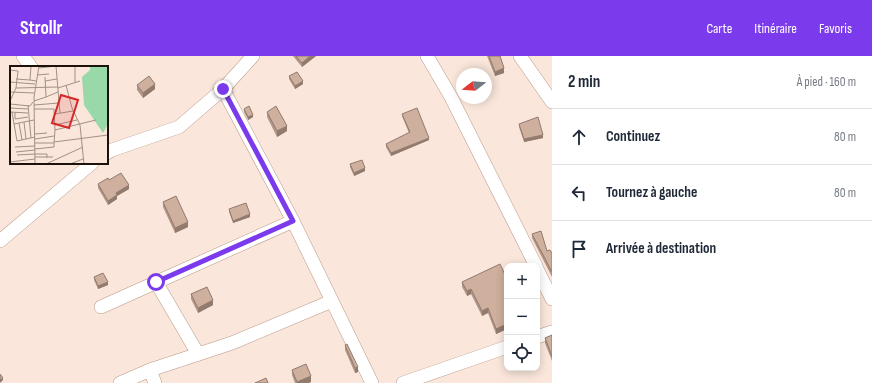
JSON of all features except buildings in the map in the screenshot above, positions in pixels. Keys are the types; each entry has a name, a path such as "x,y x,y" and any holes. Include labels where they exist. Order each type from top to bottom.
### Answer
{"street":[{"path":"23,56 30,66"},
{"path":"108,153 179,127 223,89 253,56"},
{"path":"427,56 451,97 534,263"},
{"path":"520,56 552,102"},
{"path":"223,89 293,221 372,383"},
{"path":"0,241 91,164"},
{"path":"101,307 293,221"},
{"path":"540,275 552,299"},
{"path":"156,282 198,354"},
{"path":"120,383 150,370 232,343 332,301"},
{"path":"540,336 552,332"},
{"path":"403,383 504,348"},
{"path":"150,370 155,383"}],"route":[{"path":"156,282 293,221 223,89"}]}
